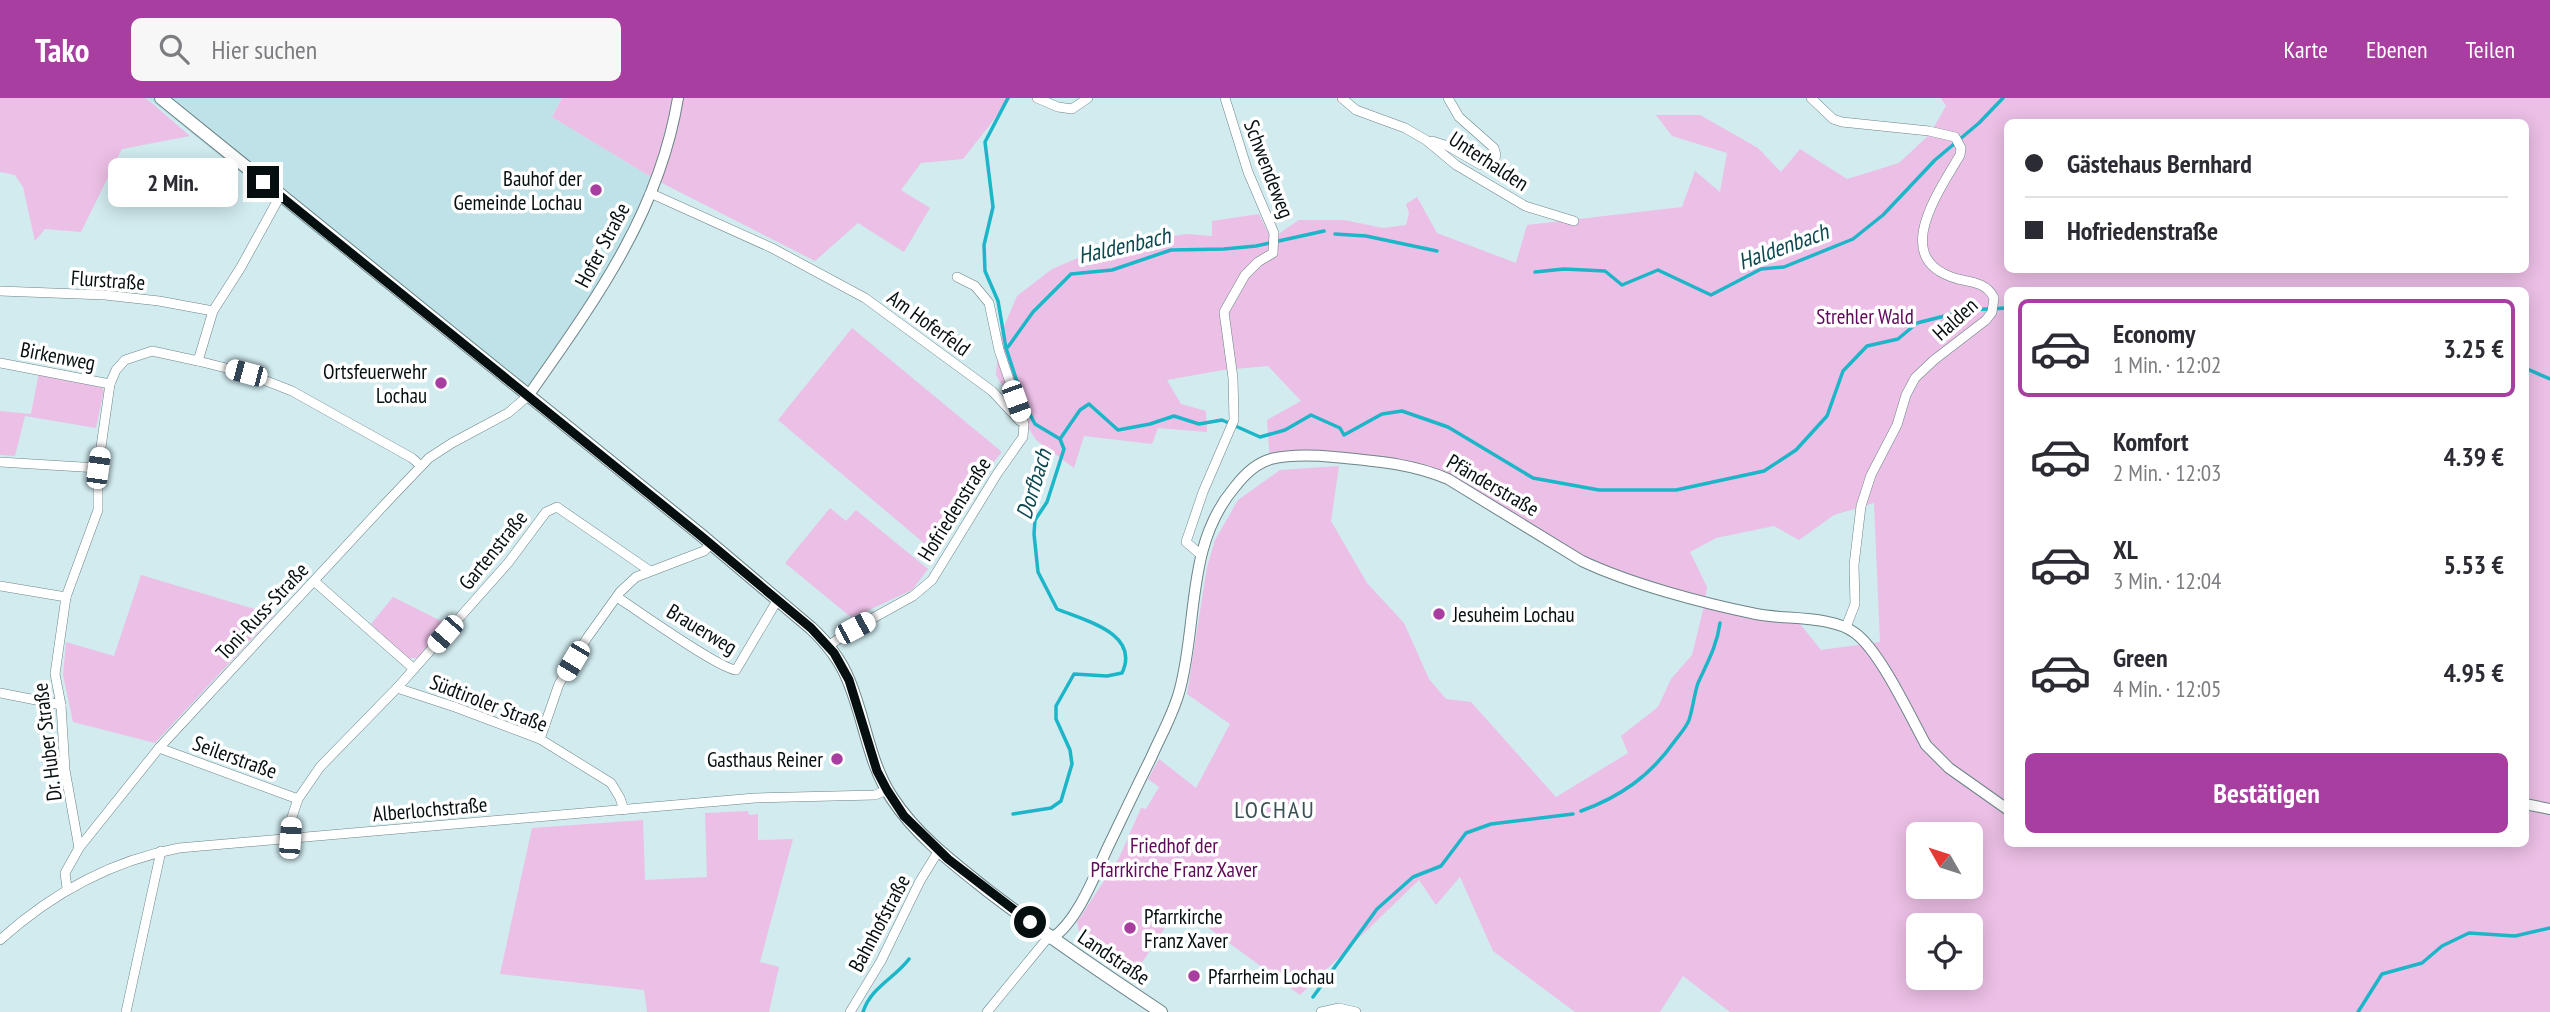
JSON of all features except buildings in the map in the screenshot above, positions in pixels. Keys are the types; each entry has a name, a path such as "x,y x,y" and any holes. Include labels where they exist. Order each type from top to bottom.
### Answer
{"main road":[{"path":"161,98 778,599 828,646"},
{"name":"Landstraße","path":"828,646 849,680 872,755 887,790 904,816 939,850 1052,937 1161,1012"}],"street":[{"name":"Hofer Straße","path":"528,396 606,284 635,229 650,193 678,98"},
{"path":"1037,98 1058,107 1072,109 1088,98"},
{"name":"Schwendeweg","path":"1200,554 1186,542 1203,492 1232,424 1233,378 1224,312 1245,275 1258,261 1273,253 1274,233 1248,172 1225,98"},
{"name":"Unterhalden","path":"1342,98 1356,110 1405,128 1426,140 1456,165 1525,206 1574,221"},
{"name":"Unterhalden","path":"1426,140 1448,146 1481,165 1493,164 1496,155 1494,148 1459,117 1448,98"},
{"name":"Halden","path":"1811,98 1833,119 1842,122 1929,131 1955,137 1961,148 1960,155 1931,207 1923,232 1922,248 1927,261 1939,273 1980,284 1992,294 1994,304 1986,320 1915,378 1906,396 1897,425 1871,475 1861,506 1854,565 1855,604 1846,627"},
{"name":"Am Hoferfeld","path":"650,193 772,248 864,298 992,391 1024,424"},
{"path":"198,361 213,311 241,267 280,195"},
{"name":"Am Hoferfeld","path":"957,277 975,286 989,303 999,350 1024,424"},
{"name":"Flurstraße","path":"0,291 105,295 213,311"},
{"path":"110,384 116,370 125,360 152,351 246,373 292,391 412,458 421,466"},
{"name":"Birkenweg","path":"0,363 110,384"},
{"name":"Dr. Huber Straße","path":"79,848 65,770 61,705 55,674 66,597 98,510 98,468 110,384"},
{"name":"Toni-Russ-Straße","path":"67,888 65,873 79,848 159,748 421,466 452,443 508,413 528,396"},
{"name":"Hofriedenstraße","path":"828,646 913,596 932,580 1023,437 1024,424"},
{"name":"Pfänderstraße","path":"1052,937 1065,926 1089,887 1172,713 1183,676 1200,554 1210,524 1223,500 1241,479 1259,464 1299,455 1404,464 1428,470 1448,479 1570,554 1603,571 1705,602 1758,614 1846,627"},
{"path":"0,462 98,468"},
{"name":"Gartenstraße","path":"290,838 291,820 298,799 320,768 397,688 508,564 546,512 557,507 650,571"},
{"path":"540,739 559,684 587,638 617,597 636,577 704,551 711,544"},
{"name":"Südtiroler Straße","path":"314,581 414,669"},
{"path":"0,586 66,597"},
{"name":"Brauerweg","path":"617,597 710,657 736,670 778,599"},
{"path":"1846,627 1864,641 1876,657 1926,745 1936,757 2004,807"},
{"name":"Südtiroler Straße","path":"397,688 540,739 611,783 624,810"},
{"path":"0,692 61,705"},
{"name":"Seilerstraße","path":"159,748 298,799"},
{"name":"Alberlochstraße","path":"0,940 22,920 67,888 131,860 161,851 755,798 878,794 887,790"},
{"path":"2529,805 2550,809"},
{"name":"Bahnhofstraße","path":"850,1012 881,961 920,881 939,850"},
{"path":"126,1012 161,851"},
{"path":"987,1012 1046,940 1052,937"},
{"path":"1321,1012 1339,1008 1356,1012"}],"shaded area":[{"path":"148,98 562,98 552,117 656,180 635,229 528,396 433,319 319,236"}],"green space":[{"path":"0,98 146,98 190,136 122,149 81,232 45,229 35,241 23,187 15,175 0,172"},
{"path":"562,98 1011,98 963,159 921,163 901,190 930,208 904,252 858,223 815,261 656,180 552,117"},
{"path":"1941,98 2550,98 2550,1012 1730,1012 1683,976 1660,1012 1575,1012 1493,951 1460,877 1436,905 1419,880 1300,995 1179,906 1132,978 1081,942 1077,922 1119,858 1141,808 1146,809 1159,787 1148,779 1159,759 1196,788 1230,724 1187,694 1207,567 1215,540 1238,500 1280,470 1339,466 1331,521 1367,583 1404,623 1429,679 1446,699 1471,702 1556,797 1628,753 1621,736 1658,707 1671,679 1692,655 1705,602 1603,571 1448,479 1322,456 1270,460 1267,420 1301,401 1268,366 1223,370 1167,380 1181,404 1206,411 1207,432 1158,428 1152,444 1084,436 1074,468 1036,440 996,375 999,338 1017,296 1052,269 1106,246 1187,234 1212,236 1212,221 1259,214 1271,239 1299,220 1344,220 1383,228 1406,225 1409,213 1406,204 1417,197 1437,233 1516,263 1527,225 1682,207 1695,171 1720,192 1727,153 1672,136 1656,115 1700,115 1758,148 1781,172 1800,149 1847,179 1899,163 1930,134 1946,106","holes":["1874,503 1880,642 1821,650 1796,619 1705,601 1707,587 1690,552 1716,538 1774,526 1799,540 1834,515"]},
{"path":"852,328 1002,452 925,544 778,420"},
{"path":"39,372 100,386 104,390 96,428 25,416 15,456 0,455 0,411 31,414"},
{"path":"830,508 846,521 856,510 928,569 912,590 852,618 785,563"},
{"path":"141,575 274,615 155,743 73,722 63,675 66,642 114,656"},
{"path":"393,597 449,625 418,658 408,658 371,624"},
{"path":"748,811 749,815 758,814 758,840 793,839 760,962 779,967 769,1012 647,1012 644,990 500,974 532,828 643,820 645,880 707,877 705,813"}],"waterway":[{"name":"Dorfbach","path":"1008,98 985,142 993,207 984,245 985,271 998,301 1006,348 1024,403 1035,424 1060,439 1064,449 1047,502 1035,520 1038,572 1057,609 1106,630 1117,638 1124,648 1126,659 1122,673 1107,676 1074,674 1056,706 1056,719 1070,750 1072,764 1061,801 1051,808 1013,814"},
{"name":"Haldenbach","path":"1535,272 1564,269 1605,271 1622,285 1658,270 1711,295 1761,269 1784,267 1853,239 1883,215 1935,160 1979,123 2003,98"},
{"name":"Haldenbach","path":"1008,347 1033,312 1071,274 1112,270 1171,250 1256,246 1324,231"},
{"name":"Haldenbach","path":"1335,234 1366,236 1437,251"},
{"path":"1060,439 1080,410 1089,404 1118,430 1174,416 1199,424 1222,420 1260,437 1285,430 1311,415 1340,428 1344,435 1382,414 1402,411 1448,427 1533,478 1599,490 1676,490 1764,471 1796,450 1827,416 1843,371 1867,346 1898,339 1917,323 1968,310 2004,308"},
{"path":"2529,370 2550,379"},
{"path":"1581,811 1609,799 1633,784 1665,754 1689,720 1698,683 1714,647 1720,623"},
{"path":"1313,997 1377,909 1413,877 1441,866 1466,833 1491,824 1573,814"},
{"path":"2358,1012 2382,974 2422,963 2442,946 2469,933 2515,936 2550,928"},
{"name":"Dorfbach","path":"863,1012 877,989 909,959"}],"place":[{"name":"Bauhof der Gemeinde Lochau","path":"596,190"},
{"name":"Ortsfeuerwehr Lochau","path":"441,383"},
{"name":"Jesuheim Lochau","path":"1439,614"},
{"name":"Gasthaus Reiner","path":"837,759"},
{"name":"Pfarrkirche Franz Xaver","path":"1130,928"},
{"name":"Pfarrheim Lochau","path":"1194,976"}],"district":[{"name":"LOCHAU","path":"1275,809"}],"route":[{"path":"263,182 701,536 822,638 849,680 881,781 904,816 948,859 1030,922"}],"park label":[{"name":"Strehler Wald","path":"1865,316"},
{"name":"Friedhof der Pfarrkirche Franz Xaver","path":"1174,857"}]}
